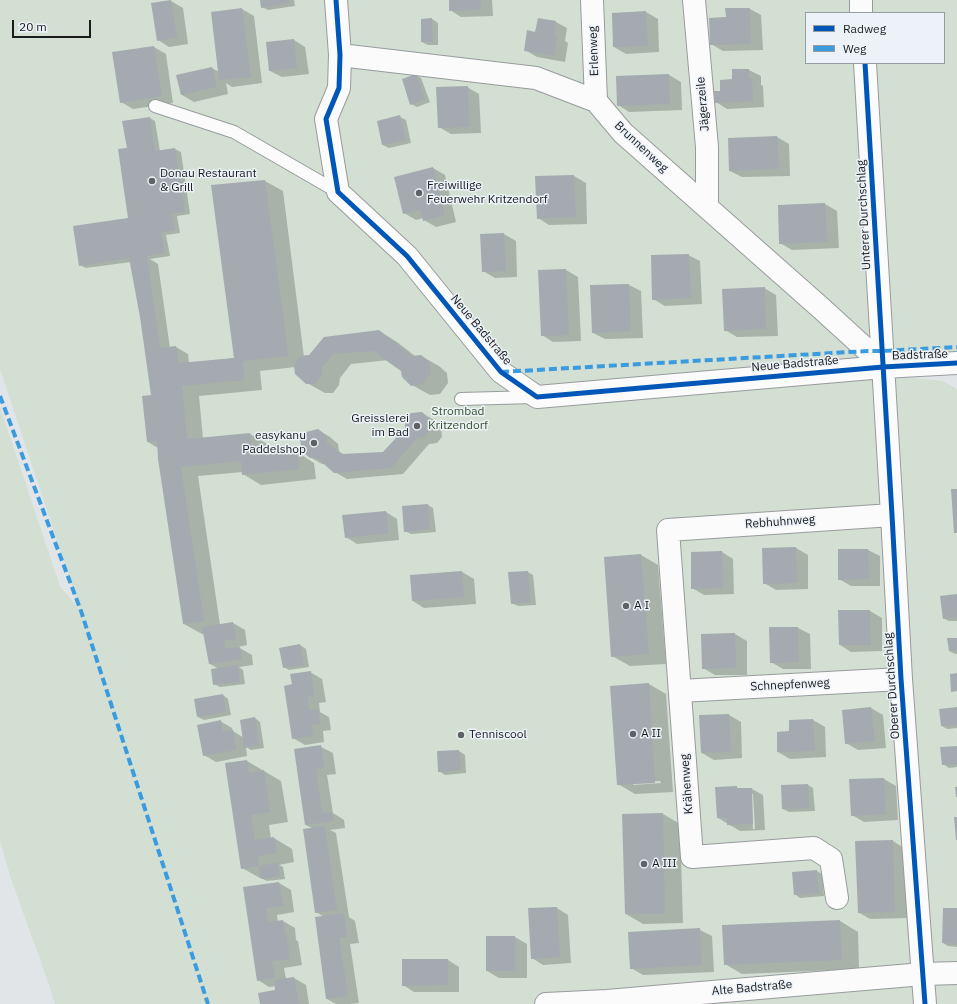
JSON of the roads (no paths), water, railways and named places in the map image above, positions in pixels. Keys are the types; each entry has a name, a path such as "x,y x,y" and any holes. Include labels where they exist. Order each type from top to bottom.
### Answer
{"street":[{"path":"336,0 340,54 340,88 326,119 338,192"},
{"name":"Erlenweg","path":"592,0 596,101"},
{"name":"Jägerzeile","path":"694,0 707,147 707,207"},
{"path":"861,0 862,12"},
{"name":"Brunnenweg","path":"340,54 536,78 596,101 623,133 822,309 883,366"},
{"name":"Unterer Durchschlag","path":"864,64 883,366"},
{"name":"Neue Badstraße","path":"338,192 407,256 501,372 537,397 883,366"},
{"name":"Badstraße","path":"883,366 957,363"},
{"name":"Oberer Durchschlag","path":"883,366 901,679 925,1004"},
{"name":"Rebhuhnweg","path":"668,530 892,515"},
{"name":"Krähenweg","path":"668,530 692,857 814,848 831,859 837,898"},
{"name":"Schnepfenweg","path":"680,691 901,679"},
{"name":"Alte Badstraße","path":"546,1004 607,1002 923,974 957,974"}],"lane":[{"path":"156,106 234,132 338,192"},
{"path":"461,398 537,397"}],"place":[{"name":"Donau Restaurant & Grill","path":"152,181"},
{"name":"Freiwillige Feuerwehr Kritzendorf","path":"419,193"},
{"name":"Greisslerei im Bad","path":"417,426"},
{"name":"easykanu Paddelshop","path":"314,443"},
{"name":"A I","path":"626,606"},
{"name":"A II","path":"633,734"},
{"name":"Tenniscool","path":"461,735"},
{"name":"A III","path":"644,864"}],"park label":[{"name":"Strombad Kritzendorf","path":"458,419"}]}
